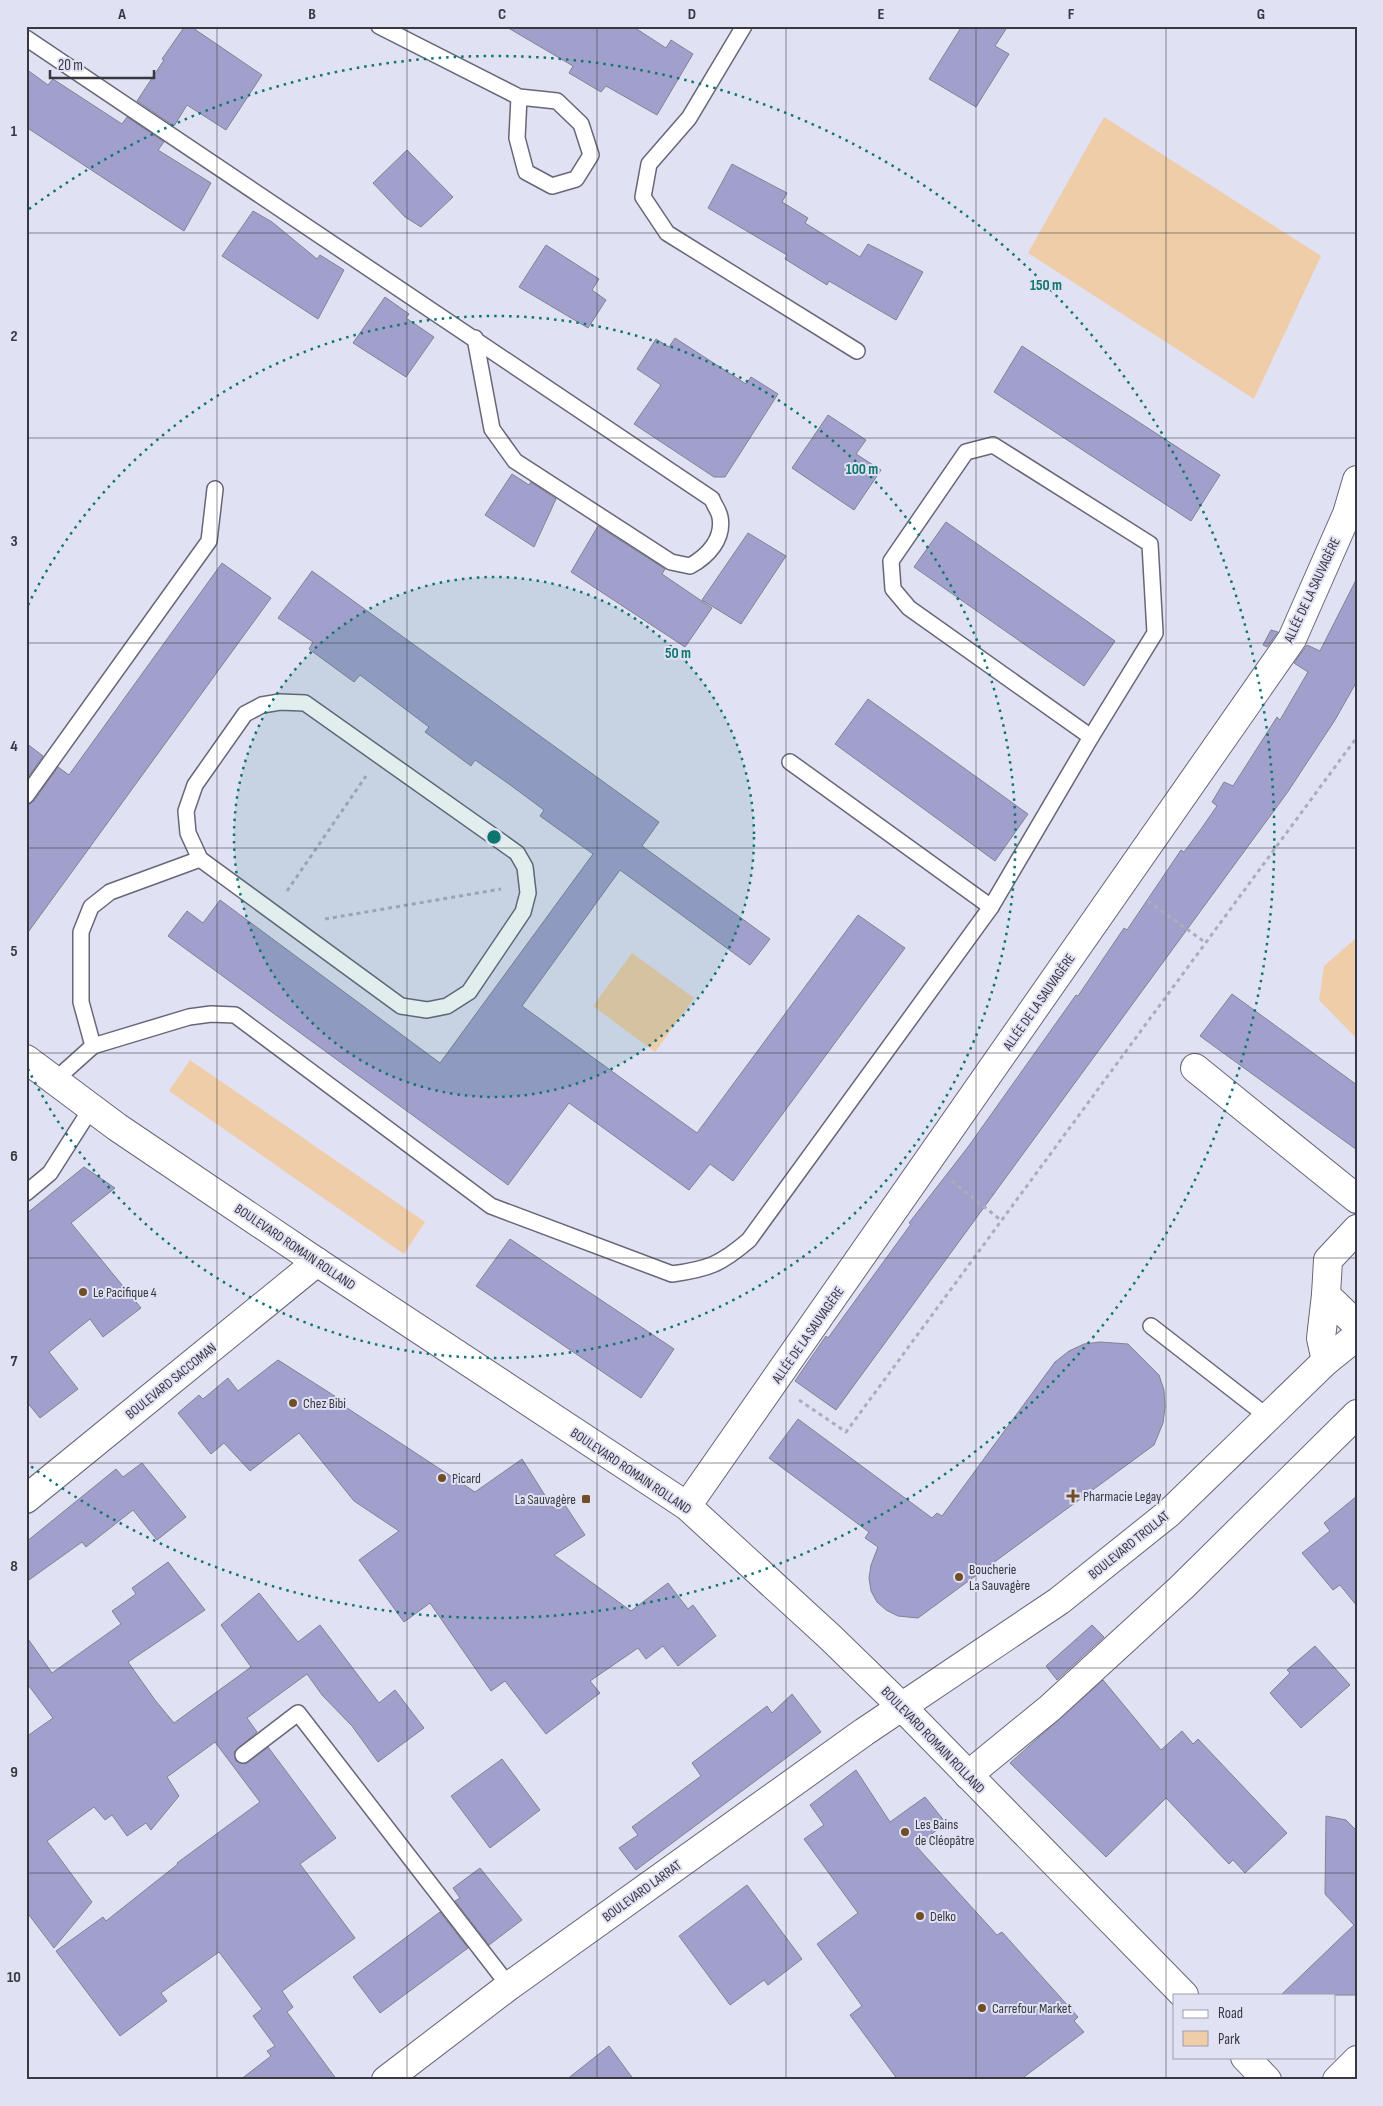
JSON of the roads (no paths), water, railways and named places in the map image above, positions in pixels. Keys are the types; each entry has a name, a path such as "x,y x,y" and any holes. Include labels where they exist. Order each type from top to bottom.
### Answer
{"street":[{"name":"ALLÉE DE LA SAUVAGÈRE","path":"687,1506 1292,639 1347,514 1357,480"},
{"name":"BOULEVARD ROMAIN ROLLAND","path":"26,1059 124,1131 317,1262 687,1506 830,1637 902,1707 1183,1994"},
{"path":"1195,1068 1357,1199"},
{"path":"1326,1361 1321,1338 1328,1260 1357,1229"},
{"name":"BOULEVARD SACCOMAN","path":"26,1499 317,1262"},
{"path":"1326,1295 1357,1325"},
{"name":"BOULEVARD TROLLAT","path":"902,1707 1051,1606 1169,1513 1326,1361 1357,1336"},
{"path":"968,1775 1050,1708 1182,1587 1357,1414"},
{"name":"BOULEVARD LARRAT","path":"386,2080 509,1986 864,1732 902,1707"},
{"path":"1246,2058 1268,2080"},
{"path":"1337,2080 1357,2060"}],"lane":[{"path":"379,26 519,97 557,101 581,124 591,155 576,179 552,186 526,172 517,138 519,97"},
{"path":"744,26 689,118 649,164 643,197 668,232 857,350"},
{"path":"26,38 474,338 712,499 720,517 720,536 703,559 690,566 671,562 515,461 492,429 474,338"},
{"path":"54,1081 93,1046 190,1017 211,1014 235,1015 491,1206 672,1274 700,1270 728,1258 749,1240 991,907 1155,632 1150,544 993,445 966,452 891,562 893,589 909,608 1091,737"},
{"path":"26,796 209,540 215,489"},
{"path":"280,702 304,703 517,853 525,867 528,893 523,912 469,992 447,1006 426,1010 401,1006 200,859 188,833 186,810 195,785 245,714 262,705 280,702"},
{"path":"790,762 991,907"},
{"path":"93,1046 81,1002 81,932 92,907 110,892 200,859"},
{"path":"26,1193 50,1174 92,1107"},
{"path":"1152,1326 1268,1417"},
{"path":"243,1755 298,1713 509,1986"}],"place":[{"name":"Le Pacifique 4","path":"83,1292"},
{"name":"Chez Bibi","path":"293,1403"},
{"name":"Picard","path":"442,1478"},
{"name":"Pharmacie Legay","path":"1073,1496"},
{"name":"La Sauvagère","path":"586,1499"},
{"name":"Boucherie La Sauvagère","path":"959,1577"},
{"name":"Les Bains de Cléopâtre","path":"905,1832"},
{"name":"Delko","path":"920,1916"},
{"name":"Carrefour Market","path":"982,2008"}]}
